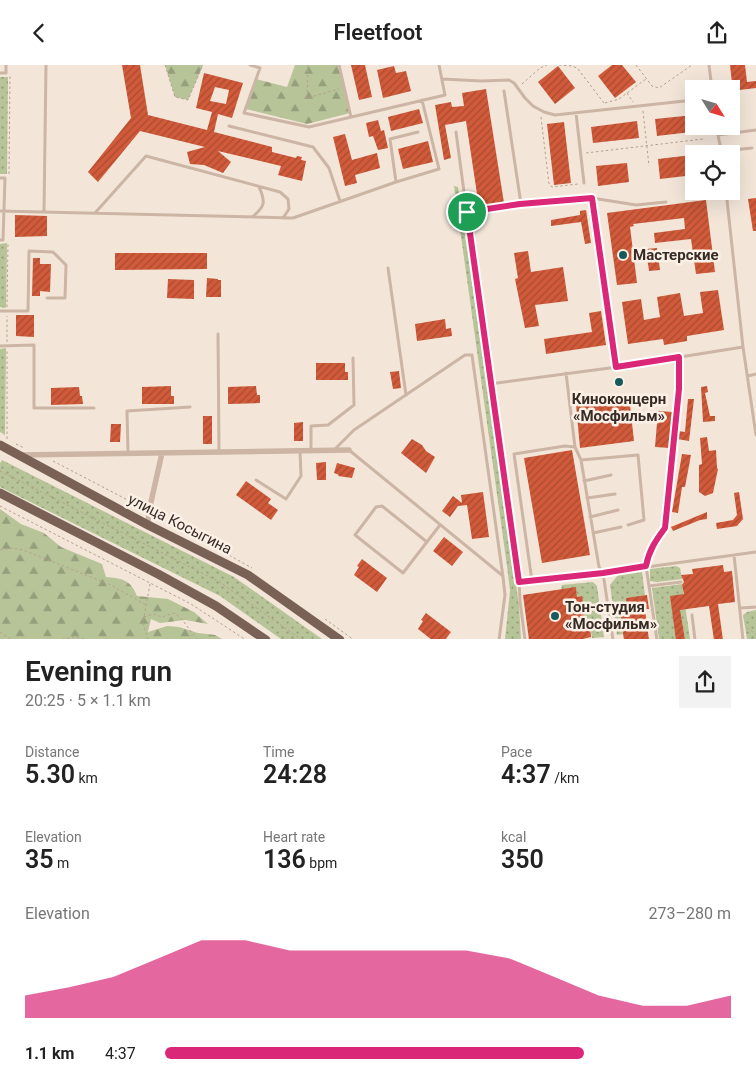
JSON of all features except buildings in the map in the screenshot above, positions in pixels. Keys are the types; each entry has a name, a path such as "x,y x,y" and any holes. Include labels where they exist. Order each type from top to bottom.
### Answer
{"main road":[{"name":"улица Косыгина","path":"3,443 18,455 148,525 248,575 340,639"},
{"path":"0,493 191,592 266,639"}],"street":[{"path":"18,455 349,450"},
{"path":"148,525 149,511 162,453"}],"lane":[{"path":"0,73 6,73 6,65"},
{"path":"44,212 46,65"},
{"path":"250,65 260,68 244,113 309,127 445,95 439,65"},
{"path":"339,65 351,117"},
{"path":"709,65 711,80"},
{"path":"442,79 482,81 503,79 512,81 529,103 540,110 556,115 685,101"},
{"path":"504,91 520,204"},
{"path":"2,211 293,218 438,169 422,100"},
{"path":"576,113 584,183"},
{"path":"229,125 313,147 330,168 340,201"},
{"path":"740,132 756,130"},
{"path":"456,131 519,582 525,639"},
{"path":"396,182 390,139 418,132"},
{"path":"718,135 720,145"},
{"path":"740,150 752,148"},
{"path":"94,213 146,157 280,192 288,199 289,209 283,218"},
{"path":"0,178 6,178 2,211 3,239 0,239"},
{"path":"252,217 261,210 264,198 258,186"},
{"path":"592,198 616,367"},
{"path":"467,212 520,204 592,198 636,205 666,202"},
{"path":"727,200 756,435"},
{"path":"0,311 28,311 29,251 53,252 66,265 65,298 47,297"},
{"path":"388,268 406,395"},
{"path":"218,334 219,452"},
{"path":"0,346 34,345 34,408 94,408"},
{"path":"490,383 616,367 744,347"},
{"path":"334,450 354,430 465,355 472,355 505,595 499,639"},
{"path":"657,639 646,566 653,544 665,528 679,389 679,357"},
{"path":"311,451 311,426 328,425 354,405 353,358"},
{"path":"566,373 575,447 581,459 599,567 603,573 613,639"},
{"path":"748,376 756,374"},
{"path":"128,453 127,411 190,407"},
{"path":"532,581 514,454 565,446 575,447"},
{"path":"349,450 503,577"},
{"path":"256,480 286,499 301,476 300,451"},
{"path":"581,459 638,455 644,520 628,525"},
{"path":"584,481 611,475"},
{"path":"587,499 615,494"},
{"path":"427,542 382,506 376,507 355,535 403,573 427,542 440,525"},
{"path":"590,517 618,510"},
{"path":"593,533 621,527"},
{"path":"519,582 603,573 756,552"},
{"path":"734,555 743,639"},
{"path":"649,586 681,582"},
{"path":"740,608 756,607"},
{"path":"692,615 695,639"}],"path":[{"path":"165,65 174,97 188,100 203,65"},
{"path":"308,65 307,97 344,87"},
{"path":"517,87 547,65"},
{"path":"559,65 573,66 578,69 604,103 617,100 646,78"},
{"path":"636,65 652,86 660,88 692,65"},
{"path":"9,182 10,75"},
{"path":"627,93 637,106"},
{"path":"642,106 649,166"},
{"path":"540,110 549,184 554,187 584,183"},
{"path":"580,153 703,139"},
{"path":"3,443 8,311 8,240"},
{"path":"0,471 218,581 302,639"},
{"path":"0,502 34,520"},
{"path":"0,506 191,604 246,639"},
{"path":"0,550 11,548 23,550 111,585 146,605"},
{"path":"148,639 143,622 150,584"},
{"path":"144,617 153,614 162,617 174,613 181,618 192,634 198,639"},
{"path":"742,625 756,634"},
{"path":"0,631 12,639"},
{"path":"188,639 192,634"},
{"path":"57,639 76,637 87,639"}],"green space":[{"path":"165,65 203,65 188,100 175,97"},
{"path":"295,65 340,65 350,113 307,124 246,109 256,79 287,87"},
{"path":"0,77 8,77 7,174 0,174"},
{"path":"454,186 458,187 519,605 521,639 505,639 510,591"},
{"path":"7,243 6,308 0,307 0,244"},
{"path":"6,348 5,435 0,432 0,349"},
{"path":"2,460 234,577 322,639 281,639 220,596 0,487 0,463"},
{"path":"0,509 21,524 44,533 61,547 102,564 106,577 117,578 129,583 137,596 168,599 194,612 208,624 185,620 160,623 151,619 148,632 167,626 179,627 198,633 215,635 222,639 0,639"},
{"path":"676,566 680,568 682,579 650,581 650,569"},
{"path":"642,572 645,596 626,598 627,611 620,613 623,634 617,635 610,585 618,575"},
{"path":"593,582 597,586 604,637 592,638 590,625 586,625 581,596 577,597 576,588 561,590 562,585"},
{"path":"682,584 690,639 659,639 652,588"},
{"path":"756,610 756,639 747,639 743,615"}],"place":[{"name":"Мастерские","path":"623,255"},
{"name":"Киноконцерн «Мосфильм»","path":"619,382"},
{"name":"Тон-студия «Мосфильм»","path":"555,616"}],"route":[{"path":"592,198 616,367 679,357 679,389 665,528 653,544 646,566 603,573 519,582 467,212 520,204 592,198"}]}
